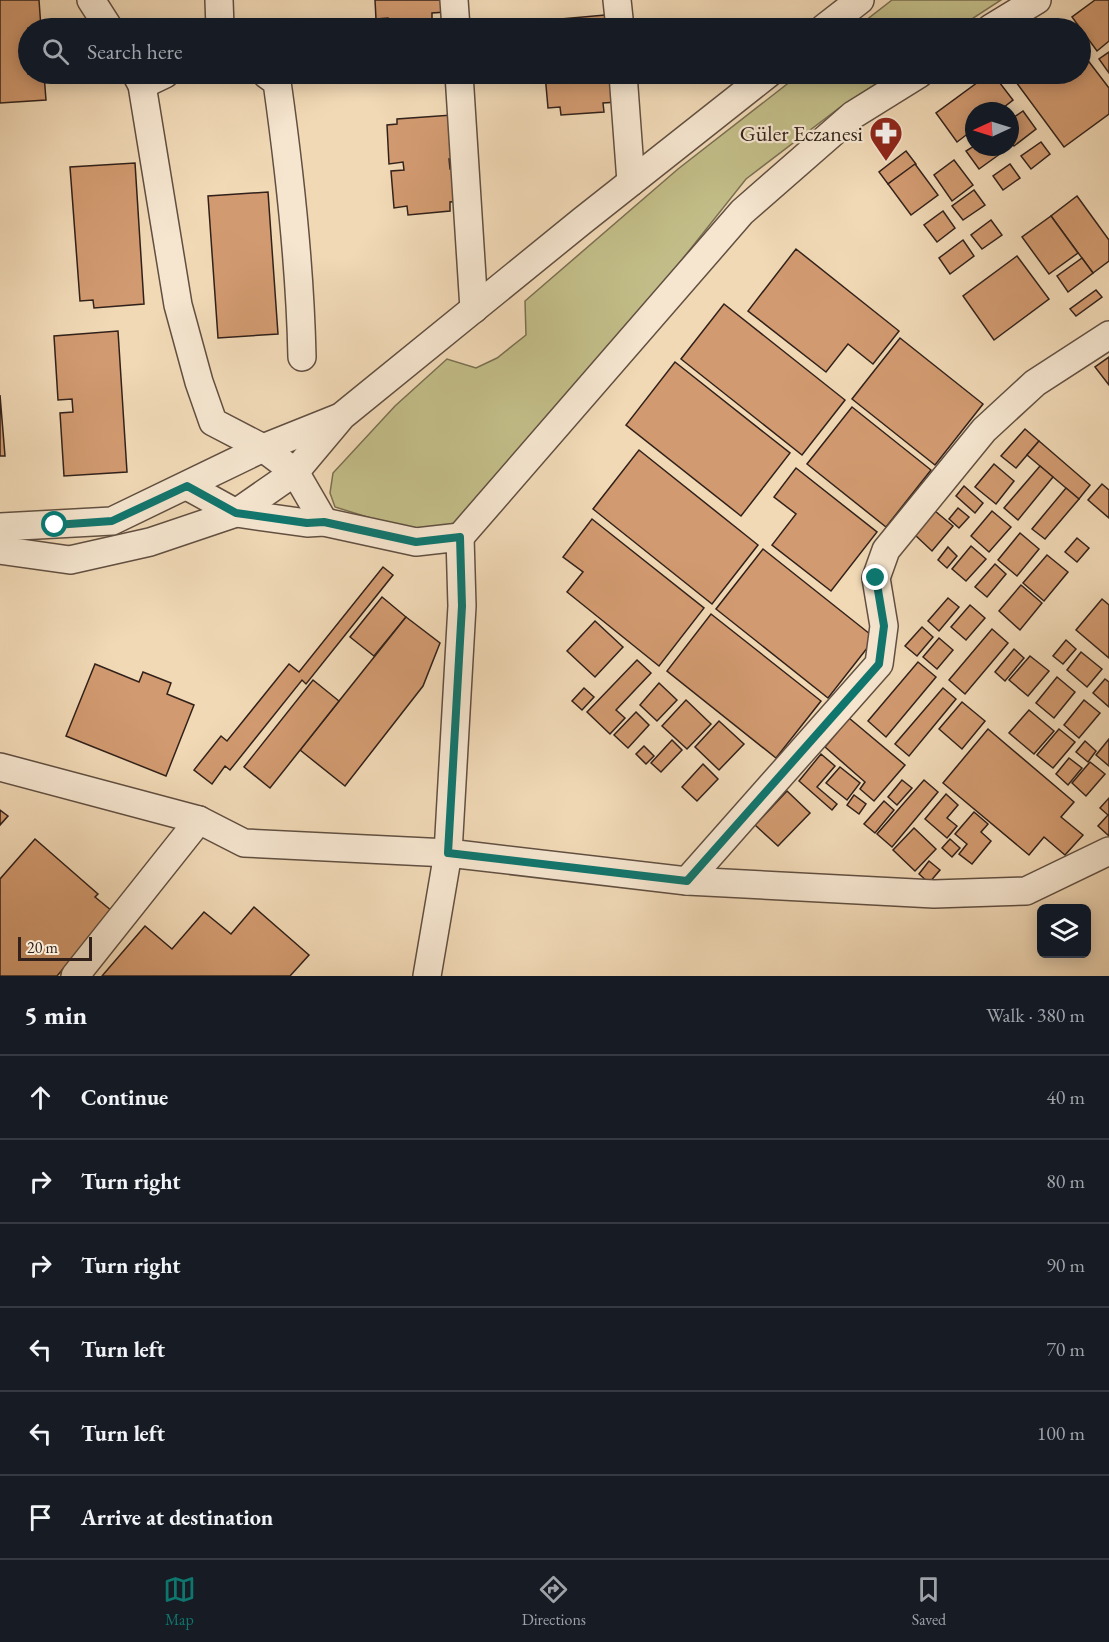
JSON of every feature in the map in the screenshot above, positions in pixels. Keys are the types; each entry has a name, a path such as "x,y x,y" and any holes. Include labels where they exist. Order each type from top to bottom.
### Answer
{"street":[{"path":"91,0 103,18"},
{"path":"219,0 220,18"},
{"path":"454,0 455,18"},
{"path":"617,0 619,18"},
{"path":"837,18 860,0"},
{"path":"1007,18 1037,0"},
{"path":"149,84 178,305 199,382 213,422 263,448 295,472 324,522"},
{"path":"277,84 291,177 300,294 302,357"},
{"path":"460,84 474,309"},
{"path":"624,84 631,182"},
{"path":"0,550 70,560 150,542 236,513 295,472 342,416 755,84"},
{"path":"187,486 236,513 307,523 324,522 416,542 460,537 742,212 853,115 903,84"},
{"path":"687,881 879,664 884,626 876,578 886,550 984,429 1035,383 1109,334"},
{"path":"0,527 112,521 263,448 342,416"},
{"path":"427,976 448,853 462,606 460,537"},
{"path":"0,767 199,820 244,843 448,853 687,881 934,894 1026,891 1109,851"},
{"path":"75,976 199,820"}],"shaded area":[{"path":"892,0 1001,0 973,18 869,18"},
{"path":"787,84 876,84 839,108 746,179 584,383 459,523 419,533 335,507 330,493 333,473 395,406 447,359 476,368 497,358 526,335 525,301 678,169"}],"building":[{"path":"0,0 39,0 40,18 18,18 18,84 45,84 46,100 0,103"},
{"path":"375,0 445,0 446,12 432,13 432,18 376,18"},
{"path":"1095,0 1109,0 1109,41 1097,51 1091,43 1091,18 1072,17"},
{"path":"605,15 607,18 572,18"},
{"path":"1109,52 1109,73 1099,59"},
{"path":"1091,64 1109,88 1109,114 1064,147 1017,84 1091,84"},
{"path":"546,84 616,84 618,102 603,103 604,112 561,115 560,107 548,108"},
{"path":"975,84 1001,84 1013,100 1010,102 965,102 965,136 957,142 936,113"},
{"path":"1023,111 1036,129 1019,142 1019,114"},
{"path":"452,115 461,158 449,159 450,169 461,168 464,201 450,202 450,211 408,215 407,206 394,208 391,171 404,170 403,162 389,164 387,125 397,124 397,119"},
{"path":"1041,142 1050,154 1031,169 1021,156"},
{"path":"906,151 916,164 888,184 879,172"},
{"path":"970,156 997,156 979,169"},
{"path":"954,160 973,185 952,201 934,175"},
{"path":"135,163 144,304 94,308 93,300 80,301 70,167"},
{"path":"915,164 938,195 911,215 888,184"},
{"path":"1010,164 1020,178 1003,190 993,176"},
{"path":"974,190 985,205 963,220 952,206"},
{"path":"268,192 278,334 218,338 208,196"},
{"path":"1077,196 1109,240 1109,261 1093,273 1051,216"},
{"path":"943,211 955,228 937,242 924,225"},
{"path":"1051,216 1078,253 1049,274 1022,237"},
{"path":"991,220 1002,235 982,249 971,235"},
{"path":"963,240 974,256 950,274 939,258"},
{"path":"796,249 899,331 873,364 848,344 826,372 748,311"},
{"path":"1017,256 1049,299 994,340 963,296"},
{"path":"1082,258 1093,273 1068,292 1057,276"},
{"path":"1096,290 1102,297 1076,316 1070,309"},
{"path":"724,304 845,400 802,455 681,359"},
{"path":"118,331 127,472 64,476 60,413 73,412 72,399 58,400 54,336"},
{"path":"900,338 983,404 935,465 852,399"},
{"path":"1109,357 1109,385 1095,367"},
{"path":"675,362 790,453 741,516 626,425"},
{"path":"0,395 5,456 0,456"},
{"path":"852,407 931,470 886,527 807,464"},
{"path":"1025,429 1039,441 1016,468 1001,456"},
{"path":"1039,441 1090,485 1079,499 1027,455"},
{"path":"639,450 758,545 712,604 593,509"},
{"path":"994,464 1014,481 996,504 975,487"},
{"path":"1040,466 1053,477 1018,520 1004,508"},
{"path":"796,468 877,532 831,591 772,545 796,514 774,497"},
{"path":"1102,484 1109,490 1109,518 1088,500"},
{"path":"964,486 983,503 975,513 956,496"},
{"path":"1066,488 1079,499 1045,539 1032,529"},
{"path":"958,508 969,517 959,528 949,519"},
{"path":"935,511 953,526 932,551 915,535"},
{"path":"992,511 1011,527 989,552 971,536"},
{"path":"592,519 704,608 659,666 567,592 583,572 563,557"},
{"path":"1020,533 1039,549 1017,576 998,560"},
{"path":"1077,538 1089,548 1077,562 1065,552"},
{"path":"971,546 986,559 966,581 952,569"},
{"path":"948,547 957,556 947,568 938,560"},
{"path":"763,549 875,638 828,698 716,609"},
{"path":"1047,555 1068,572 1044,601 1023,583"},
{"path":"995,564 1006,574 987,597 975,587"},
{"path":"383,567 393,575 306,684 302,680 230,770 225,766 212,784 194,770 221,736 227,741 289,664 299,672"},
{"path":"1021,585 1042,603 1020,630 999,611"},
{"path":"382,597 406,617 374,656 350,637"},
{"path":"948,598 959,607 939,631 928,621"},
{"path":"1102,599 1109,605 1109,658 1076,630"},
{"path":"970,605 985,618 966,640 951,627"},
{"path":"711,614 821,701 776,758 667,671"},
{"path":"406,617 440,643 423,686 345,786 300,750"},
{"path":"595,621 623,647 595,677 567,651"},
{"path":"922,627 933,637 917,656 905,646"},
{"path":"992,629 1008,643 965,694 949,680"},
{"path":"939,638 953,650 937,669 923,657"},
{"path":"1066,640 1076,649 1063,664 1053,656"},
{"path":"1014,649 1024,658 1005,681 995,672"},
{"path":"1081,652 1102,669 1087,687 1067,670"},
{"path":"1030,656 1049,671 1028,696 1009,680"},
{"path":"637,660 651,673 616,710 625,718 610,734 587,712"},
{"path":"918,662 936,677 886,737 868,721"},
{"path":"95,664 139,682 143,672 171,683 167,694 194,705 166,776 66,736"},
{"path":"1057,677 1075,692 1054,718 1036,703"},
{"path":"1105,679 1109,682 1109,707 1093,693"},
{"path":"313,680 339,701 270,788 244,767"},
{"path":"659,683 677,700 657,721 640,705"},
{"path":"584,688 594,697 582,710 572,701"},
{"path":"943,688 956,699 909,756 895,744"},
{"path":"686,700 711,724 687,749 662,726"},
{"path":"1084,700 1100,713 1079,738 1064,725"},
{"path":"962,702 985,721 962,749 939,729"},
{"path":"1029,710 1054,731 1034,754 1009,733"},
{"path":"636,712 649,725 628,748 614,735"},
{"path":"849,718 905,765 874,801 860,789 865,782 825,747"},
{"path":"719,721 744,744 719,770 695,747"},
{"path":"988,729 1074,802 1061,817 1083,835 1065,855 1044,837 1029,855 943,783"},
{"path":"1059,729 1075,742 1053,768 1037,755"},
{"path":"1109,739 1109,766 1096,755"},
{"path":"672,740 682,750 661,772 651,763"},
{"path":"1085,741 1096,751 1088,762 1076,752"},
{"path":"644,746 654,756 646,764 636,754"},
{"path":"821,754 835,766 817,787 837,804 832,810 799,781"},
{"path":"1069,758 1082,768 1068,785 1056,774"},
{"path":"1090,762 1105,774 1086,796 1072,783"},
{"path":"703,764 718,779 697,801 682,787"},
{"path":"840,767 860,783 847,800 826,783"},
{"path":"902,780 912,788 897,805 888,797"},
{"path":"924,780 938,792 892,847 877,834"},
{"path":"787,791 810,813 778,846 755,825"},
{"path":"946,794 958,805 947,818 957,826 947,838 925,819"},
{"path":"854,795 866,804 859,814 847,805"},
{"path":"1109,798 1109,836 1098,826 1108,815 1100,808"},
{"path":"884,801 894,810 875,833 864,824"},
{"path":"0,810 8,816 0,825"},
{"path":"974,812 988,824 981,832 991,841 972,864 959,854 967,844 955,834"},
{"path":"914,828 936,849 915,871 893,850"},
{"path":"35,839 98,894 95,897 112,911 57,976 0,976 0,879"},
{"path":"950,839 960,848 952,857 942,848"},
{"path":"929,861 940,870 929,883 919,874"},
{"path":"254,907 309,955 290,976 102,976 145,926 172,949 204,912 231,934"}],"place":[{"name":"Güler Eczanesi","path":"886,162"}],"route":[{"path":"55,525 112,521 187,486 236,513 307,523 324,522 416,542 460,537 462,606 448,853 687,881 879,664 884,626 876,578"}]}
